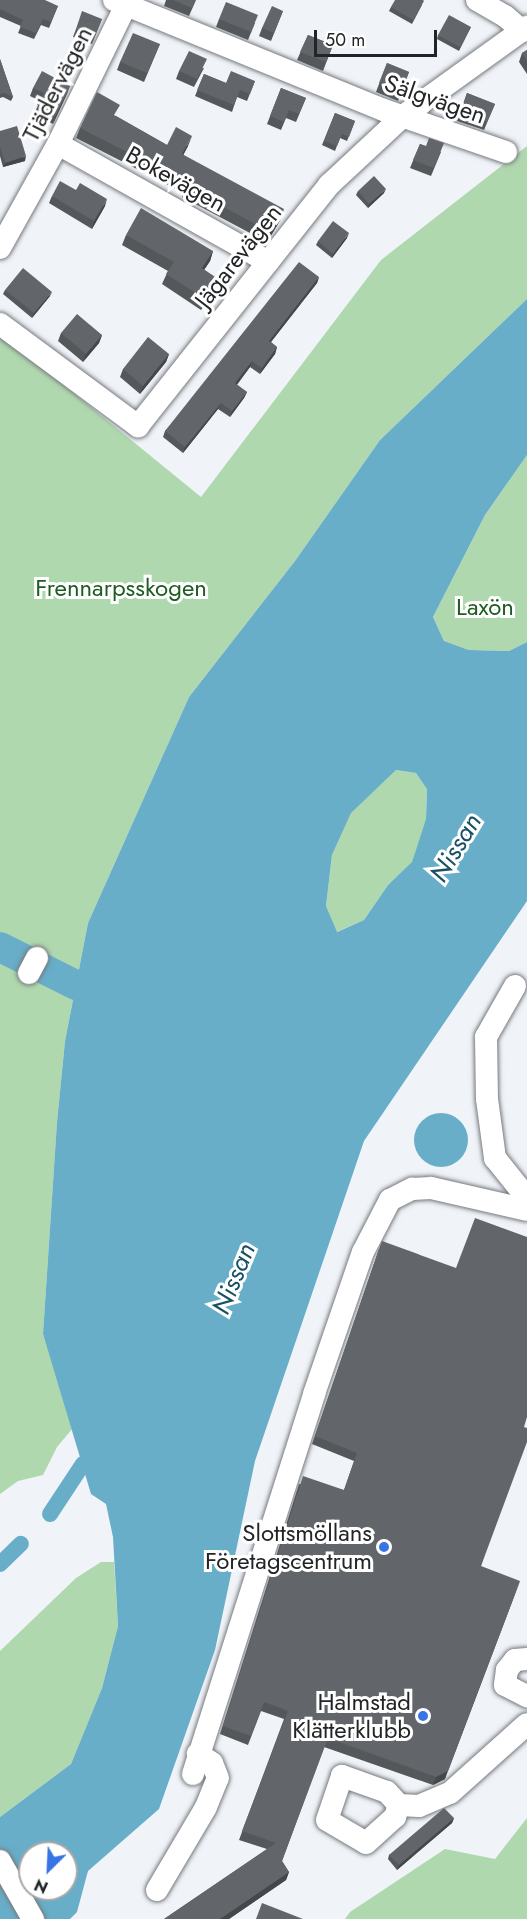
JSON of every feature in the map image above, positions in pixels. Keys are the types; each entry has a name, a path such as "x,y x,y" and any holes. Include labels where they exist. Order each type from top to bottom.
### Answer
{"street":[{"path":"477,0 524,29"},
{"name":"Sälgvägen","path":"120,2 403,116 506,152"},
{"name":"Tjädervägen","path":"1,243 58,144 120,2"},
{"name":"Jägarevägen","path":"0,324 138,426 329,185 403,116 524,29"},
{"name":"Bokevägen","path":"58,144 268,262"},
{"path":"515,986 486,1037 487,1099 495,1158 527,1198"},
{"path":"157,1890 206,1808 218,1778 212,1763 195,1764 363,1252 390,1200 412,1189 430,1188 527,1210"},
{"path":"399,1805 419,1806 450,1793 527,1723 522,1695 506,1685 507,1670 515,1660 527,1659"},
{"path":"0,1861 33,1919"}],"green space":[{"name":"Frennarpsskogen","path":"527,146 527,299 380,440 295,561 189,697 88,923 65,1041 57,1122 43,1334 73,1428 57,1447 43,1475 18,1481 0,1494 0,333 201,497 381,260"},
{"name":"Laxön","path":"527,455 527,642 509,651 469,650 444,641 433,617 485,515"},
{"path":"396,770 416,773 427,788 426,820 412,863 388,885 364,920 336,932 326,906 332,855 351,812"},
{"path":"101,1562 114,1562 118,1626 102,1688 71,1764 0,1817 0,1651 76,1578"},
{"path":"527,1818 527,1919 345,1919 350,1912 445,1849 495,1859"}],"water":[{"name":"Nissan","path":"527,299 527,455 485,515 433,617 444,641 469,650 509,651 527,642 527,901 364,1141 255,1461 215,1650 159,1809 88,1871 77,1912 70,1919 0,1919 0,1817 71,1764 102,1688 118,1626 113,1537 106,1504 91,1494 43,1334 57,1122 65,1041 88,923 189,697 295,561 380,440","holes":["396,770 416,773 427,789 426,819 412,862 388,885 364,920 337,932 326,906 332,855 351,813"]},
{"path":"436,1113 446,1113 456,1117 464,1125 468,1140 464,1155 456,1163 446,1167 436,1167 426,1163 418,1155 414,1145 414,1135 418,1125 426,1117"}],"building":[{"path":"0,0 45,0 58,6 51,22 43,19 36,33 20,27 23,20 0,9"},
{"path":"173,0 195,0 192,8"},
{"path":"395,0 424,1 413,20 391,7"},
{"path":"226,2 258,15 251,32 219,19"},
{"path":"272,6 283,11 274,33 262,28"},
{"path":"82,11 102,19 95,36 76,29"},
{"path":"449,15 471,27 460,47 438,35"},
{"path":"133,33 160,44 147,73 120,62"},
{"path":"308,35 333,45 326,62 300,52"},
{"path":"527,50 527,61 522,53"},
{"path":"189,51 207,59 197,79 179,71"},
{"path":"0,59 13,97 4,93 0,94"},
{"path":"387,63 409,72 401,92 379,83"},
{"path":"42,71 70,86 56,115 37,105 44,93 33,88"},
{"path":"231,71 255,81 250,94 240,90 234,105 197,90 204,74 226,83"},
{"path":"281,88 306,98 299,114 289,110 284,122 270,116"},
{"path":"97,92 120,105 114,115 167,145 176,127 192,136 182,154 284,209 270,232 186,187 188,183 80,128"},
{"path":"467,93 495,104 487,122 460,113"},
{"path":"335,113 355,121 349,137 342,134 337,146 324,141"},
{"path":"17,126 26,156 5,163 0,147 0,131"},
{"path":"429,138 444,143 434,168 413,160 420,144 426,146"},
{"path":"374,176 386,189 369,204 358,191"},
{"path":"60,181 76,190 80,183 107,199 94,221 52,196"},
{"path":"141,208 213,251 202,268 218,279 205,299 166,274 174,262 126,235"},
{"path":"333,221 349,233 333,254 318,241"},
{"path":"299,262 319,277 269,341 277,347 262,368 252,361 235,383 247,392 232,411 221,403 185,447 165,431"},
{"path":"23,268 52,292 34,313 5,290"},
{"path":"77,314 102,335 86,354 61,333"},
{"path":"148,337 169,354 143,386 123,369"},
{"name":"Slottsmöllans Företagscentrum","path":"475,1218 527,1237 527,1417 524,1427 527,1428 527,1442 481,1566 520,1581 448,1771 436,1777 328,1738 282,1861 289,1872 220,1919 164,1919 276,1843 242,1831 288,1711 264,1702 251,1736 223,1726 303,1476 344,1490 357,1453 315,1436 382,1241 456,1268"},
{"path":"444,1808 454,1818 399,1865 389,1855"},
{"path":"262,1903 303,1919 256,1919"}],"waterway":[{"path":"0,947 76,985"},
{"path":"50,1514 83,1464"},
{"path":"0,1564 21,1544"}],"place":[{"name":"Slottsmöllans Företagscentrum","path":"384,1547"},
{"name":"Halmstad Klätterklubb","path":"423,1716"}]}
